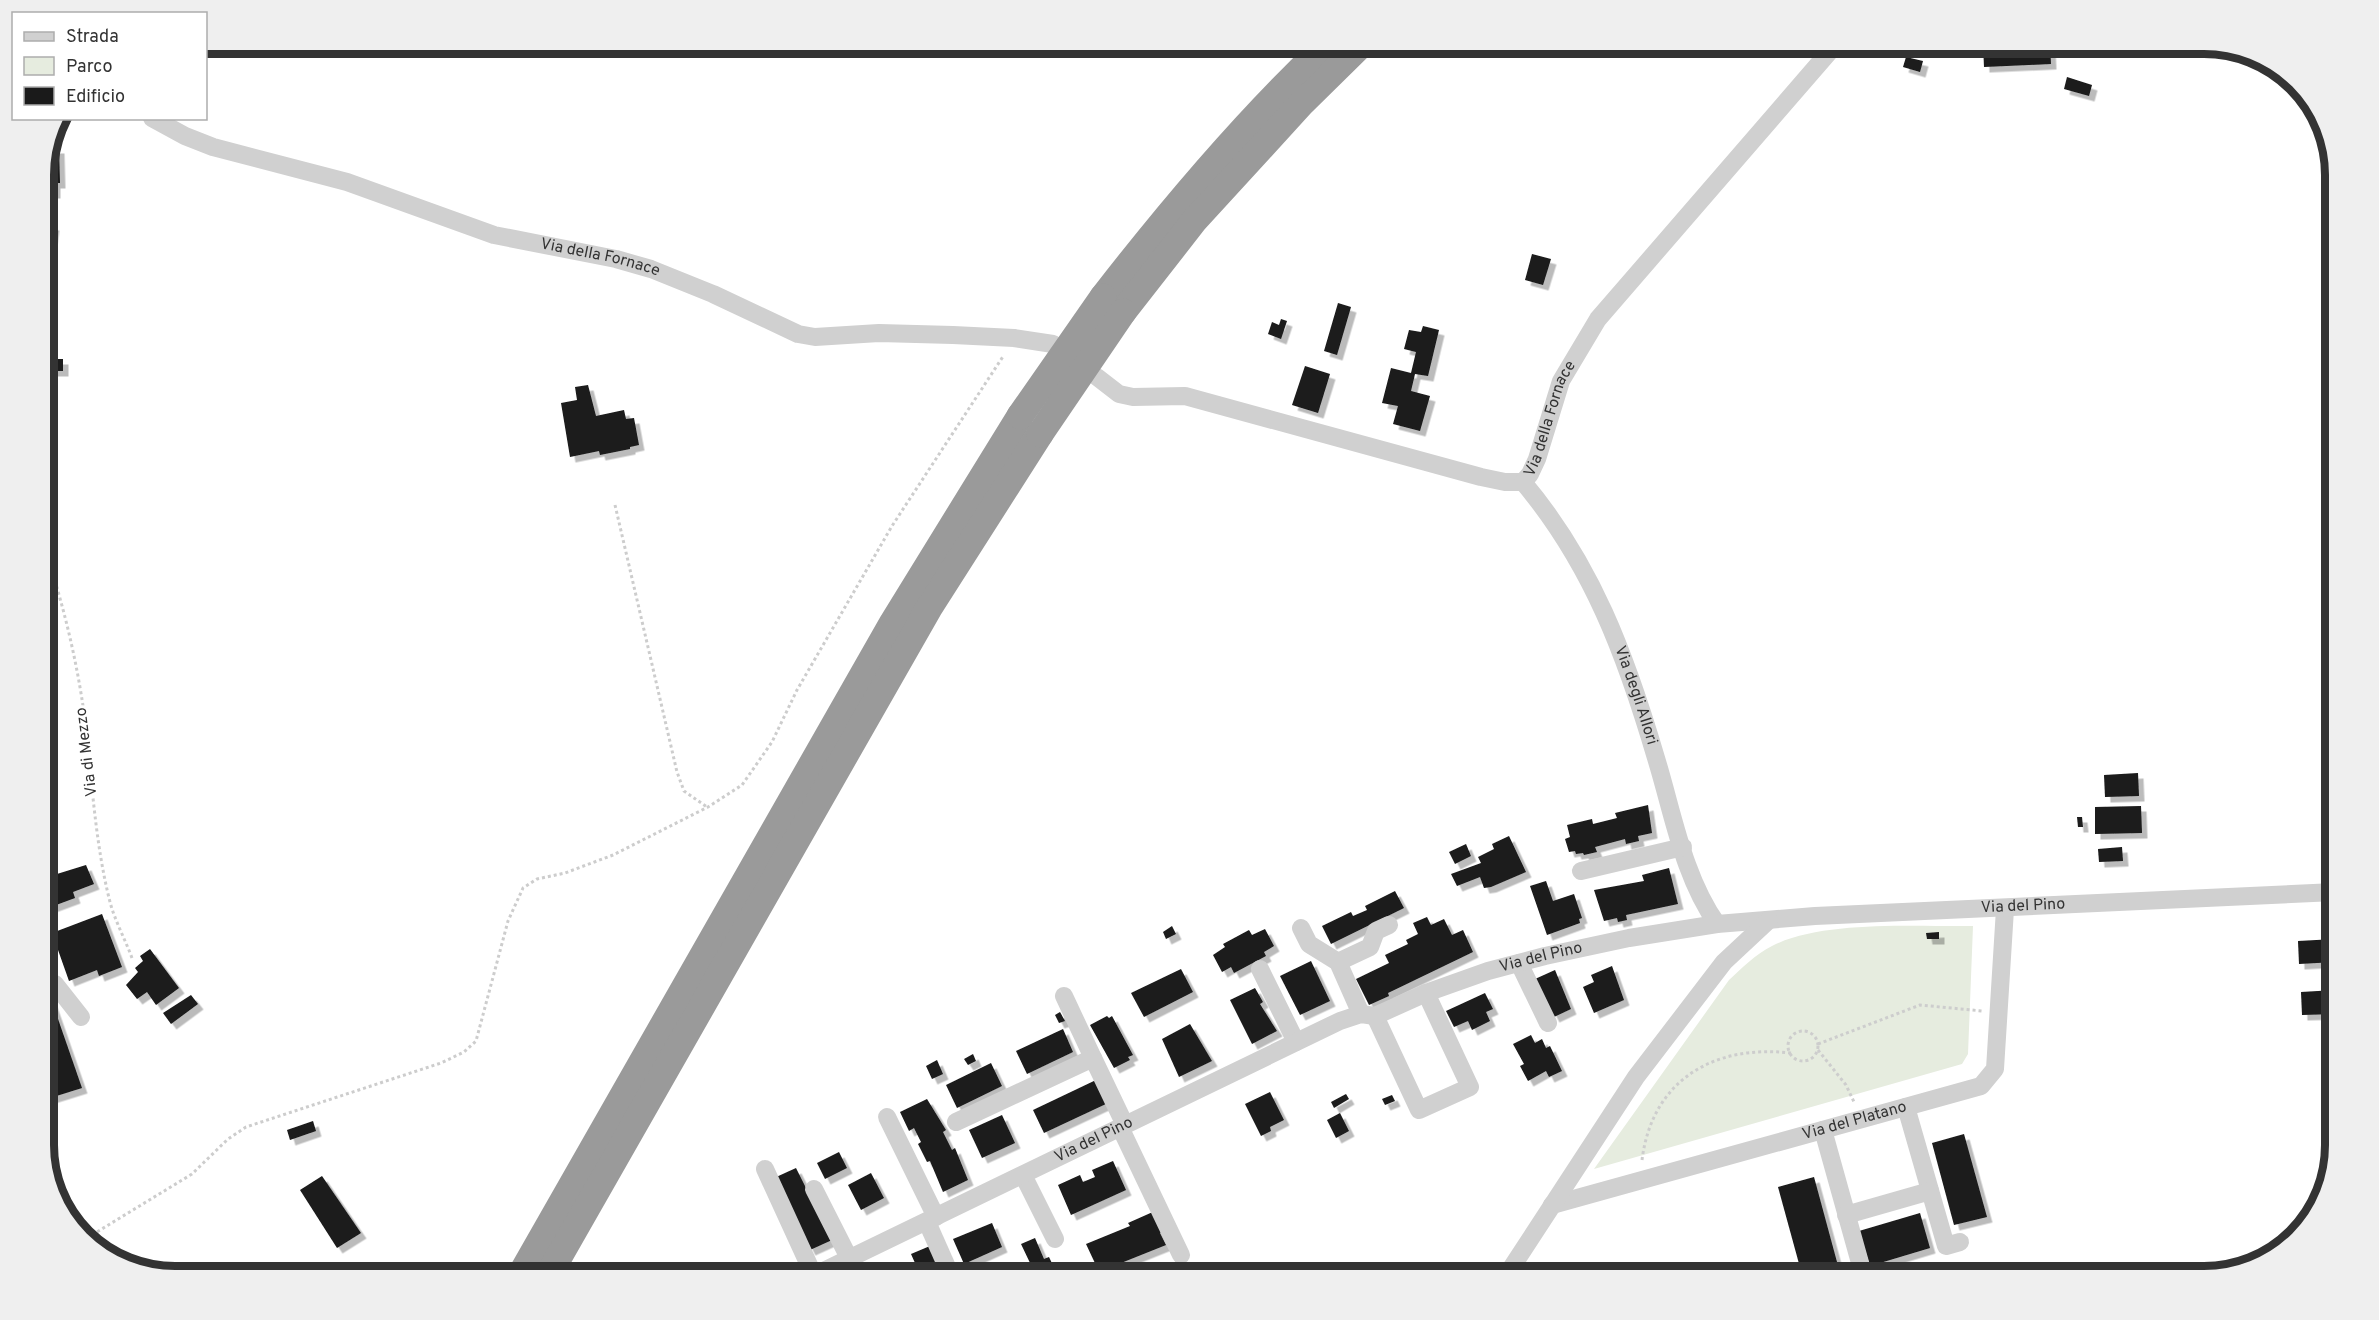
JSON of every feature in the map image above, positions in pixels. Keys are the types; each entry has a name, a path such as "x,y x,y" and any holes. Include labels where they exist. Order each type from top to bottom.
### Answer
{"highway":[{"path":"554,1266 929,608 1040,434 1154,232 1205,171 1317,54"},
{"path":"526,1266 893,622 1020,416 1113,305 1352,54"}],"street":[{"name":"Via della Fornace","path":"1097,377 1119,394 1133,397 1185,396 1481,477 1505,482 1522,482 1530,474 1537,459 1561,381 1598,319 1827,54"},
{"name":"Via della Fornace","path":"157,120 185,136 213,147 347,182 494,235 615,259 651,269 713,294 798,334 837,337 889,333 1014,338 1053,344"},
{"name":"Via degli Allori","path":"1522,482 1570,544 1610,621 1656,755 1696,888 1717,924"},
{"path":"1581,871 1683,847"},
{"name":"Via del Pino","path":"833,1266 1296,1042 1426,993 1519,963 1629,938 1717,924 2098,902 2325,892"},
{"name":"Via del Platano","path":"1552,1205 1981,1086 1995,1069 2005,909"},
{"path":"1512,1266 1635,1077 1724,962 1769,920"},
{"path":"1338,962 1370,947 1376,931 1389,925"},
{"path":"1301,928 1309,944 1338,962 1419,1110 1470,1087 1426,993"},
{"path":"1519,963 1548,1023"},
{"path":"1260,969 1296,1042"},
{"path":"54,984 81,1017"},
{"path":"1064,996 1180,1255"},
{"path":"956,1122 1093,1058"},
{"path":"1906,1107 1946,1246 1960,1242"},
{"path":"887,1118 931,1219 947,1266"},
{"path":"1823,1130 1861,1266"},
{"path":"765,1169 809,1266"},
{"path":"1023,1175 1055,1239"},
{"path":"814,1189 849,1258"},
{"path":"1846,1215 1930,1191"}],"path":[{"path":"93,1234 192,1174 228,1138 246,1127 441,1063 464,1052 476,1041 508,921 523,888 537,879 565,873 613,855 708,807 742,785 772,742 797,690 892,526 1014,338"},
{"path":"615,505 677,772 684,791 708,807"},
{"name":"Via di Mezzo","path":"54,575 72,641 94,807 110,901 132,958"},
{"path":"1818,1044 1920,1005 1940,1005 1999,1014"},
{"path":"1818,1050 1808,1060 1798,1060 1791,1053 1789,1044 1796,1033 1810,1033 1818,1044 1818,1050 1846,1085 1862,1119"},
{"path":"1641,1180 1644,1148 1654,1117 1663,1100 1688,1075 1711,1061 1739,1053 1791,1053"}],"green space":[{"path":"1973,926 1968,1054 1962,1064 1594,1169 1729,980 1766,949 1793,938 1843,929"}],"building":[{"path":"1983,54 2050,54 2051,64 1984,67"},
{"path":"1906,57 1923,61 1920,72 1903,67"},
{"path":"2067,77 2092,85 2089,96 2064,89"},
{"path":"59,148 60,183 55,183 55,193 54,167"},
{"path":"1532,254 1551,259 1543,285 1525,280"},
{"path":"1338,303 1351,307 1337,355 1324,351"},
{"path":"1281,319 1287,321 1281,339 1268,334 1272,322 1279,325"},
{"path":"1423,326 1439,330 1428,376 1415,374 1411,391 1430,396 1420,431 1393,424 1398,406 1382,403 1391,368 1411,373 1416,352 1404,349 1409,330 1421,332"},
{"path":"54,359 63,359 63,371 54,371"},
{"path":"1305,366 1330,374 1318,413 1292,405"},
{"path":"588,385 596,416 624,410 626,419 634,418 639,445 600,455 599,451 570,457 561,403 577,400 575,387"},
{"path":"2138,773 2139,796 2105,797 2104,775"},
{"path":"1648,805 1652,833 1638,836 1639,841 1626,844 1625,839 1595,847 1597,852 1584,855 1583,853 1576,854 1575,851 1569,852 1565,839 1570,837 1567,825 1592,819 1593,824 1617,818 1615,813"},
{"path":"2141,806 2142,833 2095,834 2095,807"},
{"path":"2077,817 2082,817 2083,827 2078,827"},
{"path":"1509,836 1526,872 1491,887 1484,888 1480,877 1457,886 1451,874 1481,863 1478,857 1494,849 1492,844"},
{"path":"1466,844 1471,856 1455,864 1449,852"},
{"path":"2122,847 2123,861 2099,862 2098,849"},
{"path":"86,865 94,884 73,892 75,898 54,906 54,875"},
{"path":"1669,868 1678,904 1626,915 1627,920 1618,922 1617,918 1604,921 1594,890 1644,881 1642,875"},
{"path":"1546,881 1553,901 1574,894 1582,918 1579,919 1580,923 1547,935 1530,886"},
{"path":"1395,891 1404,908 1331,944 1322,926 1351,912 1353,916 1367,910 1365,906"},
{"path":"102,914 122,967 99,976 97,970 69,981 54,939 54,932"},
{"path":"1427,917 1431,925 1444,919 1452,935 1463,930 1473,952 1388,993 1389,996 1369,1005 1356,979 1389,963 1385,955 1408,944 1406,940 1418,934 1413,923"},
{"path":"1172,926 1176,934 1166,939 1163,932"},
{"path":"1265,929 1274,946 1264,952 1266,956 1234,973 1231,967 1222,972 1213,955 1225,947 1223,944 1249,930 1252,935"},
{"path":"1939,932 1939,939 1927,939 1926,933"},
{"path":"2325,940 2325,963 2299,964 2298,941"},
{"path":"150,949 179,988 156,1005 147,992 137,999 126,985 138,972 135,968 143,961 140,956"},
{"path":"1311,961 1330,1001 1300,1015 1280,976"},
{"path":"1612,966 1624,1000 1594,1013 1583,987 1594,982 1591,975"},
{"path":"1181,969 1193,992 1144,1017 1131,993"},
{"path":"1555,970 1571,1009 1554,1017 1535,979"},
{"path":"1255,988 1263,1002 1260,1004 1277,1031 1252,1044 1230,1000"},
{"path":"2325,991 2325,1014 2302,1015 2301,992"},
{"path":"1485,993 1493,1009 1486,1012 1490,1021 1472,1030 1468,1021 1454,1027 1446,1011"},
{"path":"191,995 198,1004 171,1024 163,1013"},
{"path":"54,1008 82,1088 54,1097"},
{"path":"1060,1012 1065,1021 1059,1023 1055,1015"},
{"path":"1107,1016 1109,1018 1112,1016 1133,1055 1128,1057 1130,1060 1114,1068 1090,1025"},
{"path":"1190,1024 1212,1061 1179,1077 1162,1039"},
{"path":"1063,1029 1073,1052 1027,1074 1016,1051"},
{"path":"1531,1035 1535,1043 1542,1039 1546,1048 1550,1046 1562,1071 1549,1077 1546,1071 1528,1081 1520,1066 1524,1064 1513,1044"},
{"path":"973,1054 976,1061 968,1065 964,1059"},
{"path":"937,1060 943,1074 932,1079 926,1066"},
{"path":"991,1063 1002,1086 957,1108 946,1085"},
{"path":"1096,1080 1108,1103 1044,1133 1033,1110"},
{"path":"1270,1092 1284,1120 1270,1127 1271,1131 1261,1136 1245,1104"},
{"path":"1346,1094 1349,1099 1334,1108 1331,1102"},
{"path":"1392,1095 1395,1101 1385,1105 1382,1099"},
{"path":"927,1099 946,1130 943,1132 952,1150 955,1148 968,1180 943,1192 930,1161 927,1162 918,1144 921,1142 914,1128 909,1131 900,1112"},
{"path":"1340,1113 1349,1131 1336,1138 1327,1120"},
{"path":"1002,1115 1015,1143 982,1158 969,1130"},
{"path":"313,1121 316,1131 290,1140 287,1130"},
{"path":"1964,1134 1987,1217 1954,1225 1932,1143"},
{"path":"839,1152 847,1168 825,1179 817,1163"},
{"path":"1113,1161 1126,1190 1071,1215 1058,1185 1080,1175 1083,1182 1095,1177 1092,1170"},
{"path":"796,1168 832,1240 810,1250 774,1178"},
{"path":"871,1173 884,1198 861,1210 848,1185"},
{"path":"322,1176 361,1233 337,1248 300,1190"},
{"path":"1814,1177 1837,1262 1821,1266 1800,1266 1778,1187"},
{"path":"1155,1211 1165,1230 1160,1233 1166,1245 1121,1263 1122,1266 1096,1266 1086,1244 1130,1226 1128,1223"},
{"path":"1920,1213 1930,1248 1870,1266 1859,1231"},
{"path":"992,1223 1002,1247 964,1264 953,1239"},
{"path":"1035,1238 1044,1259 1049,1257 1053,1266 1029,1266 1031,1265 1021,1244"},
{"path":"930,1246 939,1266 908,1266 915,1263 911,1254"}]}
